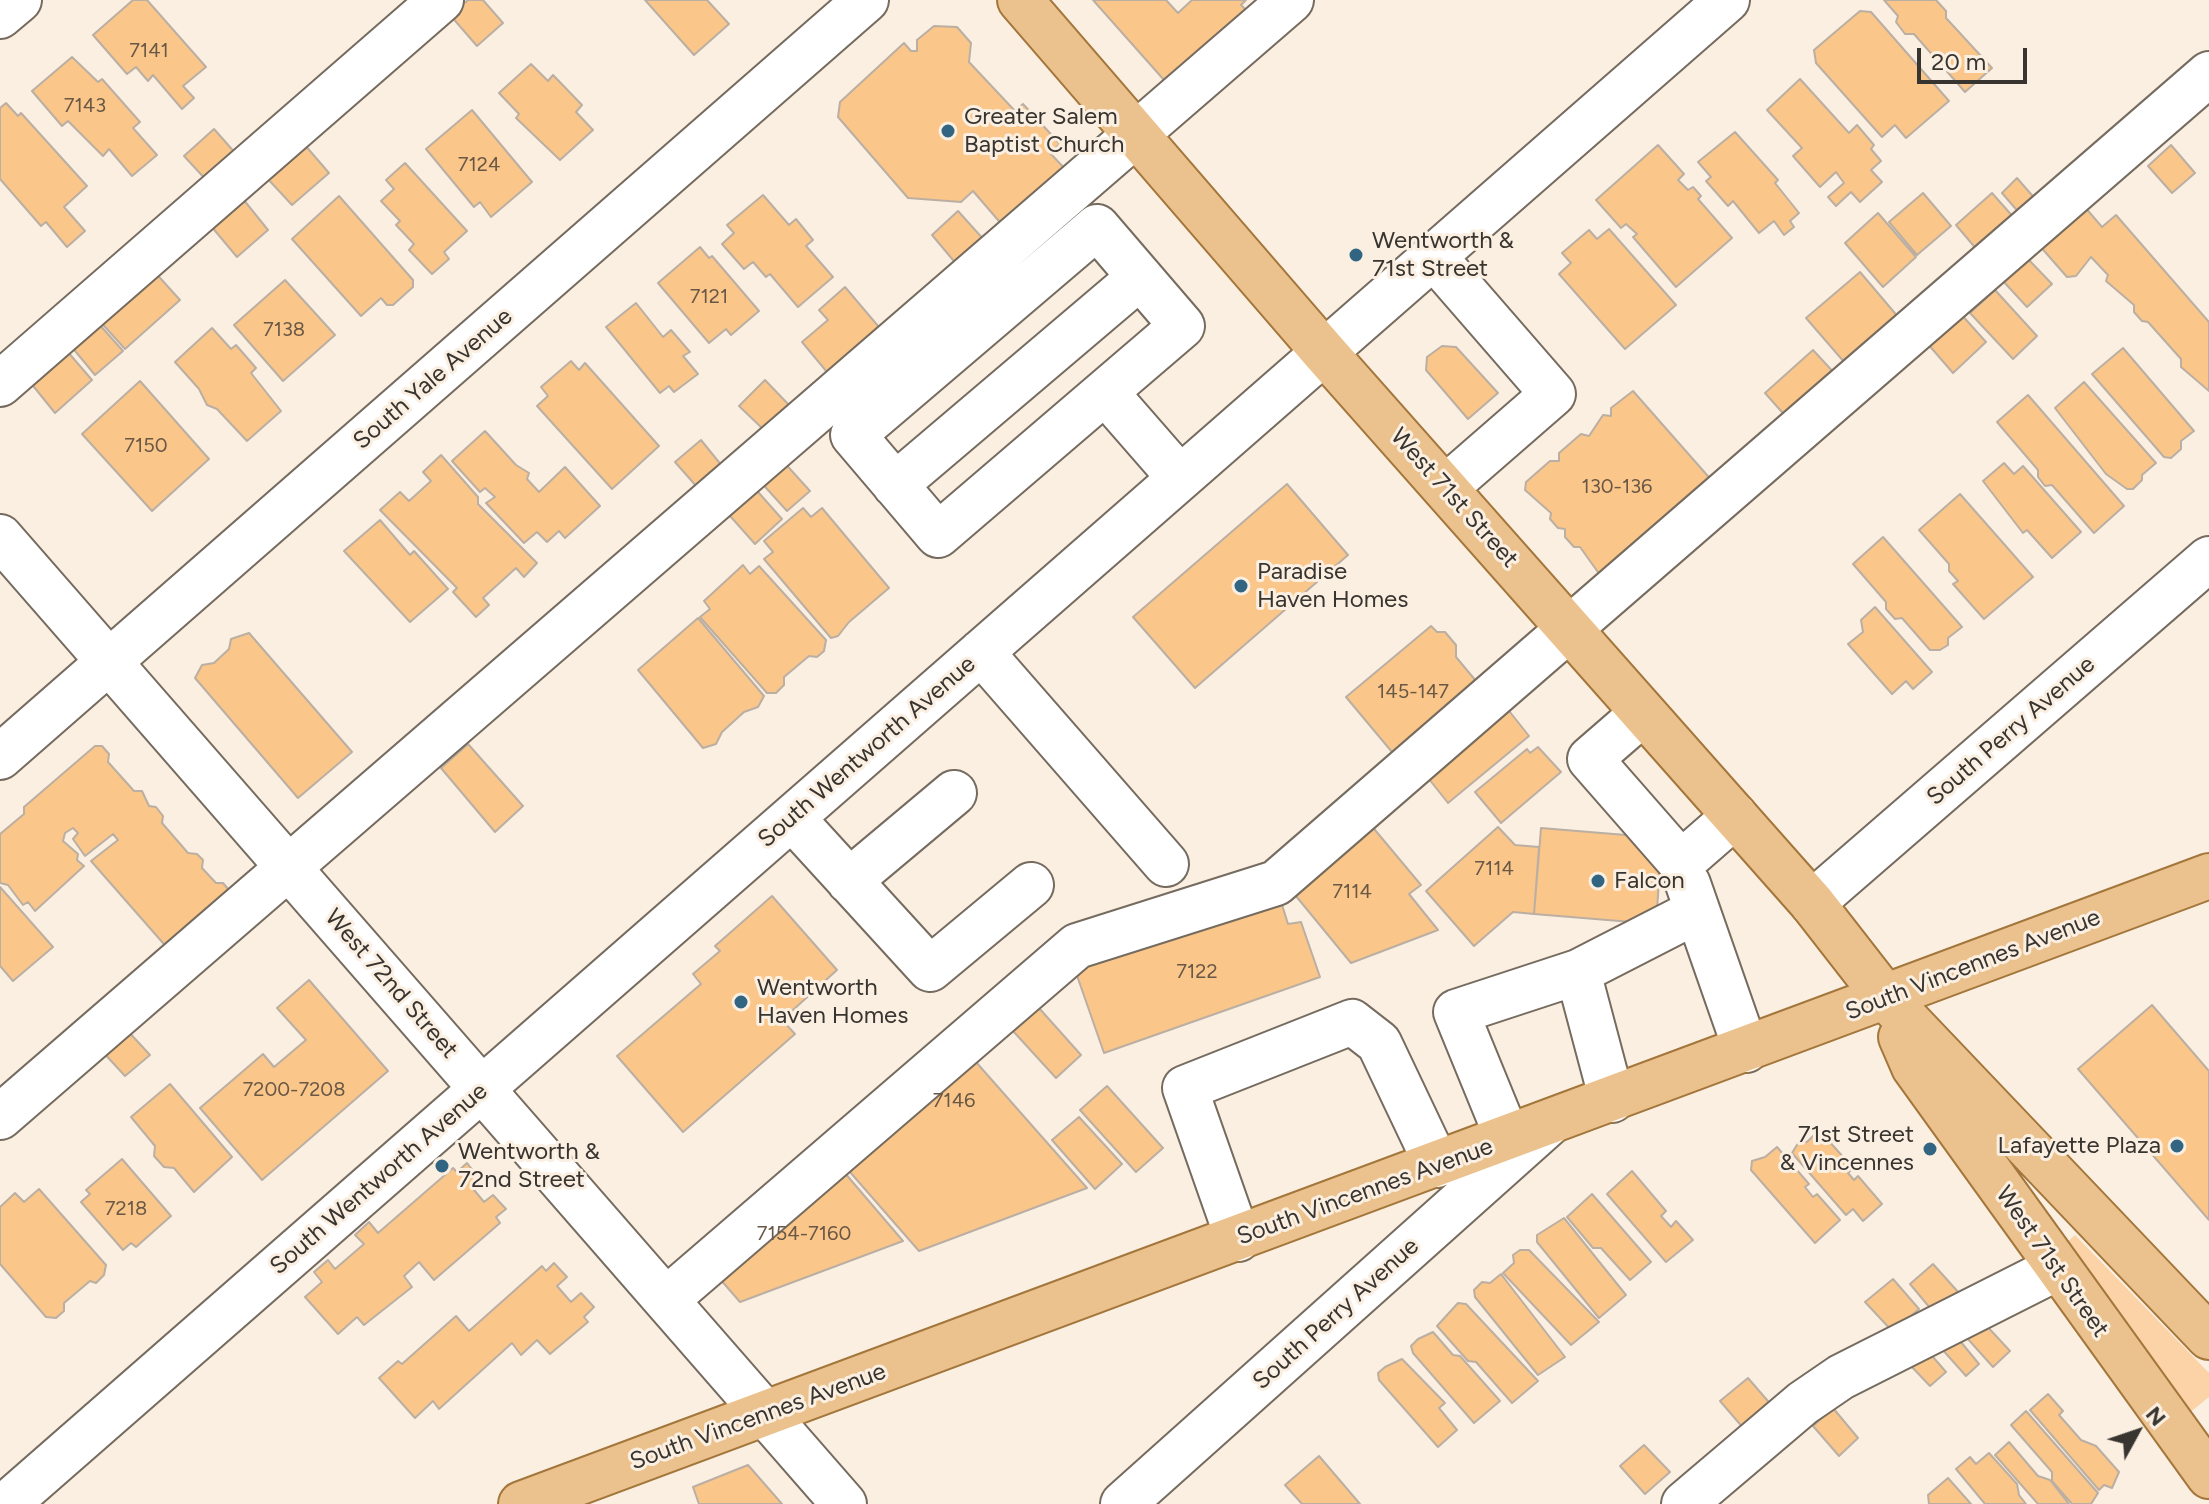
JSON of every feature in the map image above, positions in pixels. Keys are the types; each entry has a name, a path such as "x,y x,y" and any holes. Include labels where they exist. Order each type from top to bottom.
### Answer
{"main road":[{"name":"West 71st Street","path":"1020,0 1324,352 1812,903 1886,998 2209,1337"},
{"name":"South Vincennes Avenue","path":"521,1504 2209,876"},
{"name":"West 71st Street","path":"1886,998 1914,1067 2209,1476"}],"street":[{"path":"0,16 19,0"},
{"path":"0,384 441,0"},
{"name":"South Yale Avenue","path":"0,757 866,0"},
{"path":"0,1117 1291,0"},
{"name":"South Wentworth Avenue","path":"7,1504 1727,0"},
{"path":"667,1299 1077,946 1276,883 2209,74"},
{"path":"1097,227 1182,326 938,535 853,435 1018,294 1097,227"},
{"path":"1434,257 1553,394 1445,488"},
{"path":"990,261 1018,294"},
{"path":"895,485 1140,277"},
{"path":"1105,392 1180,478"},
{"name":"West 72nd Street","path":"0,537 844,1504"},
{"name":"South Perry Avenue","path":"1812,903 2209,559"},
{"path":"981,652 1166,864"},
{"path":"1643,713 1590,759 1681,863 1746,1050"},
{"path":"849,881 954,793"},
{"path":"1681,863 1735,816"},
{"path":"792,818 930,969 1031,885"},
{"path":"1508,1139 1456,1012 1578,972 1697,911"},
{"path":"1578,972 1612,1100"},
{"path":"1238,1239 1185,1088 1352,1022 1379,1043 1437,1165"},
{"name":"South Perry Avenue","path":"1123,1504 1549,1123"},
{"path":"1684,1504 1803,1403 1841,1377 2057,1268"}],"shaded area":[{"path":"2075,1235 2209,1373 2209,1397 2188,1414 2063,1246"}],"building":[{"path":"133,0 147,0 206,67 183,86 194,98 182,109 153,75 148,81 136,67 127,74 93,35"},
{"path":"468,0 483,0 503,23 477,46 450,15"},
{"path":"645,0 707,0 729,24 694,55"},
{"path":"1093,0 1166,0 1178,13 1192,0 1246,0 1241,5 1254,18 1172,89"},
{"path":"1884,0 1936,0 1946,11 1946,18 1992,68 1965,92 1914,34 1905,34 1896,22 1898,16"},
{"path":"1860,11 1871,12 1949,101 1906,138 1895,125 1882,137 1816,63 1814,50"},
{"name":"Greater Salem Baptist Church","path":"934,26 957,27 971,43 969,62 1015,111 1023,104 1060,144 1050,153 1067,171 1004,227 973,191 961,202 908,198 838,117 840,102 904,43 911,51 917,51 917,40"},
{"path":"72,57 98,82 102,79 140,122 133,128 157,155 132,176 109,149 103,156 68,121 62,126 32,91"},
{"path":"531,64 548,81 553,75 582,105 576,112 593,130 560,160 516,118 519,114 499,93"},
{"path":"1800,79 1849,133 1857,125 1874,145 1871,149 1881,161 1871,170 1882,182 1860,202 1851,192 1836,206 1828,197 1844,183 1836,172 1820,187 1793,156 1802,148 1767,110"},
{"path":"6,103 18,116 21,113 87,186 64,207 85,231 67,247 46,222 41,226 0,179 0,108"},
{"path":"472,110 532,182 491,217 480,202 474,207 426,149"},
{"path":"214,129 237,155 208,182 184,156"},
{"path":"1735,132 1778,180 1775,183 1799,213 1790,221 1794,227 1784,235 1774,221 1759,233 1733,201 1728,206 1706,181 1711,177 1698,162"},
{"path":"304,144 329,173 292,205 266,177"},
{"path":"1658,145 1684,174 1678,180 1688,190 1693,187 1701,196 1698,199 1732,238 1676,287 1633,237 1637,234 1626,224 1621,228 1596,200"},
{"path":"2171,145 2195,173 2172,193 2148,166"},
{"path":"405,163 467,231 444,252 449,259 432,274 409,250 414,244 396,225 400,221 381,201 394,189 386,180"},
{"path":"2017,178 2037,201 2021,215 2002,193"},
{"path":"1923,193 1951,226 1917,255 1889,222"},
{"path":"1992,193 2015,219 1978,251 1956,225"},
{"path":"763,195 789,225 796,219 813,240 806,246 833,277 798,307 770,274 766,277 753,262 744,269 722,244 734,233 727,225"},
{"path":"339,196 413,280 413,287 393,305 387,305 381,298 361,316 292,239"},
{"path":"243,199 268,230 237,257 211,226"},
{"path":"2084,206 2102,227 2116,215 2209,322 2209,391 2181,367 2181,359 2148,322 2142,321 2134,312 2134,305 2106,281 2108,275 2091,257 2076,276 2067,277 2039,245"},
{"path":"958,211 985,241 958,266 932,235"},
{"path":"1878,213 1916,257 1883,287 1845,243"},
{"path":"1609,229 1676,305 1625,349 1559,274 1571,263 1562,253 1589,230 1597,239"},
{"path":"700,247 709,258 712,256 759,311 731,335 726,329 709,343 658,283"},
{"path":"2028,259 2052,284 2027,307 2003,281"},
{"path":"152,269 180,300 125,349 97,318"},
{"path":"1860,272 1899,318 1845,363 1806,318"},
{"path":"285,280 335,335 283,381 234,325"},
{"path":"845,287 884,333 832,378 802,342 828,320 819,310"},
{"path":"1995,290 2037,336 2013,359 1970,313"},
{"path":"636,303 663,337 671,330 690,352 683,356 698,374 674,392 669,386 660,393 606,327"},
{"path":"1960,313 1986,342 1953,373 1927,343"},
{"path":"98,323 123,351 95,375 71,346"},
{"path":"212,328 231,349 236,345 256,368 251,373 281,411 247,441 217,409 207,405 199,389 175,362"},
{"path":"1442,346 1456,347 1498,393 1468,419 1426,370 1427,357"},
{"path":"2123,348 2194,431 2181,441 2181,449 2171,458 2164,457 2092,374"},
{"path":"1813,350 1837,376 1789,420 1765,393"},
{"path":"67,351 92,380 55,413 30,382"},
{"path":"571,361 579,370 585,363 659,446 612,489 537,406 548,396 541,387"},
{"path":"765,380 789,405 764,430 739,406"},
{"path":"140,381 209,459 152,511 82,434"},
{"path":"2084,382 2156,463 2142,475 2142,480 2133,489 2127,489 2106,474 2055,408"},
{"path":"1633,391 1714,483 1600,575 1580,547 1574,547 1565,537 1565,529 1558,528 1550,519 1551,513 1525,490 1526,482 1550,461 1559,461 1559,453 1581,434 1589,436 1603,415 1611,416 1611,408"},
{"path":"2028,395 2124,506 2094,533 2052,485 2045,486 2038,477 2038,470 1997,422"},
{"path":"485,431 516,465 529,473 527,479 539,492 565,467 600,506 565,538 559,531 547,542 537,532 524,543 486,503 495,497 485,488 480,492 452,461"},
{"path":"701,440 722,466 697,487 675,462"},
{"path":"441,455 478,497 478,504 537,563 524,577 516,568 483,598 489,605 476,617 453,592 457,588 380,510 400,492 409,501 431,481 423,472"},
{"path":"781,459 810,491 787,511 758,479"},
{"path":"2004,463 2014,474 2023,466 2081,532 2052,558 2027,530 2023,533 1983,481"},
{"path":"751,484 782,519 755,544 723,508"},
{"name":"Paradise Haven Homes","path":"1287,484 1348,555 1195,688 1133,617"},
{"path":"1960,494 2033,577 1984,619 1953,584 1958,581 1949,571 1949,564 1919,530"},
{"path":"803,508 811,517 822,508 889,588 849,622 838,636 831,638 764,559 773,552 764,541"},
{"path":"380,520 410,555 414,551 448,589 410,622 344,551"},
{"path":"1883,537 1962,627 1948,638 1948,645 1940,650 1930,650 1902,618 1895,619 1886,609 1886,602 1853,564"},
{"path":"743,565 750,574 759,566 826,640 824,651 817,657 809,656 784,677 784,685 776,693 767,693 700,617 710,609 704,601"},
{"path":"1875,607 1932,672 1913,689 1906,681 1892,694 1848,644 1863,632 1861,620"},
{"path":"698,618 764,696 758,707 744,712 722,732 716,744 703,748 638,670"},
{"path":"1431,626 1437,632 1445,632 1456,645 1456,657 1481,687 1397,758 1346,697"},
{"path":"249,633 352,752 298,798 195,678 202,665 214,663 229,649 231,639"},
{"path":"1502,702 1529,736 1448,803 1421,769"},
{"path":"468,744 523,806 495,832 441,768"},
{"path":"95,746 102,746 109,754 108,762 134,791 142,791 149,806 156,807 163,816 162,823 188,853 197,854 203,860 202,868 216,883 223,883 228,889 230,898 170,951 91,861 118,840 113,834 85,856 73,839 78,833 73,828 65,833 63,841 78,854 77,860 84,866 35,911 28,902 23,905 8,885 0,883 0,834 24,814 24,807"},
{"path":"1538,747 1561,772 1501,823 1475,792 1527,749 1530,753"},
{"path":"1370,824 1421,885 1409,894 1438,930 1351,963 1291,890"},
{"path":"1498,827 1515,845 1539,847 1534,914 1513,912 1474,946 1426,891"},
{"name":"Falcon","path":"1541,828 1662,838 1656,924 1534,914"},
{"path":"0,887 53,947 13,981 0,966"},
{"path":"1279,895 1288,924 1301,922 1320,977 1104,1053 1074,967"},
{"name":"Wentworth Haven Homes","path":"772,896 837,970 782,1020 795,1034 683,1132 617,1056 701,984 693,974 720,951 715,946"},
{"path":"309,980 388,1071 262,1180 200,1108 263,1054 274,1067 306,1040 277,1008"},
{"name":"Lafayette Plaza","path":"2152,1005 2209,1071 2209,1220 2078,1069"},
{"path":"1039,1008 1081,1055 1056,1078 1013,1031"},
{"path":"126,1029 150,1055 125,1076 101,1050"},
{"path":"961,1045 1087,1188 919,1251 836,1156"},
{"path":"170,1084 232,1157 194,1192 174,1168 164,1167 154,1156 155,1146 131,1117"},
{"path":"1107,1086 1163,1148 1136,1172 1080,1110"},
{"path":"1079,1117 1122,1164 1095,1189 1052,1140"},
{"path":"1819,1130 1853,1168 1848,1173 1854,1180 1858,1176 1882,1204 1863,1221 1853,1209 1846,1215 1792,1153 1800,1140 1807,1142"},
{"path":"1777,1147 1809,1184 1805,1187 1813,1197 1817,1194 1840,1220 1815,1243 1751,1170 1752,1161 1765,1157"},
{"path":"122,1159 171,1216 136,1247 131,1243 123,1250 81,1202 90,1194 86,1190"},
{"path":"467,1163 479,1178 470,1185 484,1202 493,1195 506,1209 496,1217 500,1223 434,1280 419,1262 404,1276 412,1287 364,1325 357,1317 338,1334 305,1297 322,1282 314,1272 328,1260 335,1269 364,1244 355,1235 369,1222 378,1233 453,1168 457,1172"},
{"path":"838,1165 903,1241 740,1302 693,1248"},
{"path":"1632,1171 1666,1211 1661,1216 1671,1227 1676,1221 1693,1240 1666,1262 1607,1194"},
{"path":"39,1189 106,1265 104,1275 96,1283 90,1281 64,1303 64,1311 56,1318 46,1317 0,1264 0,1207 15,1193 24,1202"},
{"path":"1592,1194 1651,1262 1630,1280 1601,1248 1593,1248 1567,1217"},
{"path":"1564,1218 1626,1295 1599,1318 1537,1242 1537,1235"},
{"path":"1520,1250 1529,1250 1599,1322 1571,1345 1503,1273 1514,1263 1513,1255"},
{"path":"554,1263 567,1277 557,1286 571,1302 581,1293 594,1307 584,1317 588,1322 550,1354 537,1340 521,1355 512,1343 439,1409 433,1401 415,1418 379,1378 398,1361 402,1364 456,1316 469,1331 542,1266 546,1271"},
{"path":"1933,1264 1959,1293 1935,1314 1910,1284"},
{"path":"1501,1274 1565,1357 1538,1375 1475,1297 1474,1290 1482,1282 1490,1283"},
{"path":"1893,1279 1919,1309 1893,1332 1865,1302"},
{"path":"1458,1303 1466,1304 1538,1381 1512,1403 1476,1362 1468,1361 1437,1326"},
{"path":"1984,1323 2010,1351 1993,1367 1967,1338"},
{"path":"1433,1332 1453,1355 1460,1356 1500,1401 1474,1423 1413,1353 1411,1346"},
{"path":"1956,1336 1979,1364 1966,1376 1941,1348"},
{"path":"1927,1350 1946,1372 1930,1386 1910,1365"},
{"path":"1402,1359 1445,1403 1439,1408 1457,1430 1438,1447 1379,1380 1378,1373"},
{"path":"1748,1378 1773,1407 1745,1430 1720,1401"},
{"path":"2048,1394 2063,1411 2059,1415 2081,1440 2096,1446 2119,1472 2112,1488 2104,1485 2099,1490 2030,1410"},
{"path":"1833,1408 1858,1438 1839,1456 1813,1426"},
{"path":"2026,1411 2098,1493 2091,1504 2072,1504 2052,1481 2052,1472 2011,1425"},
{"path":"2009,1442 2038,1476 2050,1480 2069,1504 2038,1504 1995,1455"},
{"path":"1644,1445 1670,1472 1645,1494 1620,1466"},
{"path":"1989,1453 2017,1484 2019,1495 2026,1504 1985,1504 1956,1469 1970,1457 1976,1464"},
{"path":"1319,1456 1360,1504 1302,1504 1285,1485"},
{"path":"748,1465 782,1504 699,1504 693,1487"},
{"path":"1948,1478 1971,1504 1929,1504 1928,1495"}],"place":[{"name":"Greater Salem Baptist Church","path":"948,131"},
{"name":"Wentworth & 71st Street","path":"1356,255"},
{"name":"Paradise Haven Homes","path":"1241,586"},
{"name":"Falcon","path":"1598,881"},
{"name":"Wentworth Haven Homes","path":"741,1002"},
{"name":"Lafayette Plaza","path":"2177,1146"},
{"name":"71st Street & Vincennes","path":"1930,1149"},
{"name":"Wentworth & 72nd Street","path":"442,1166"}]}
